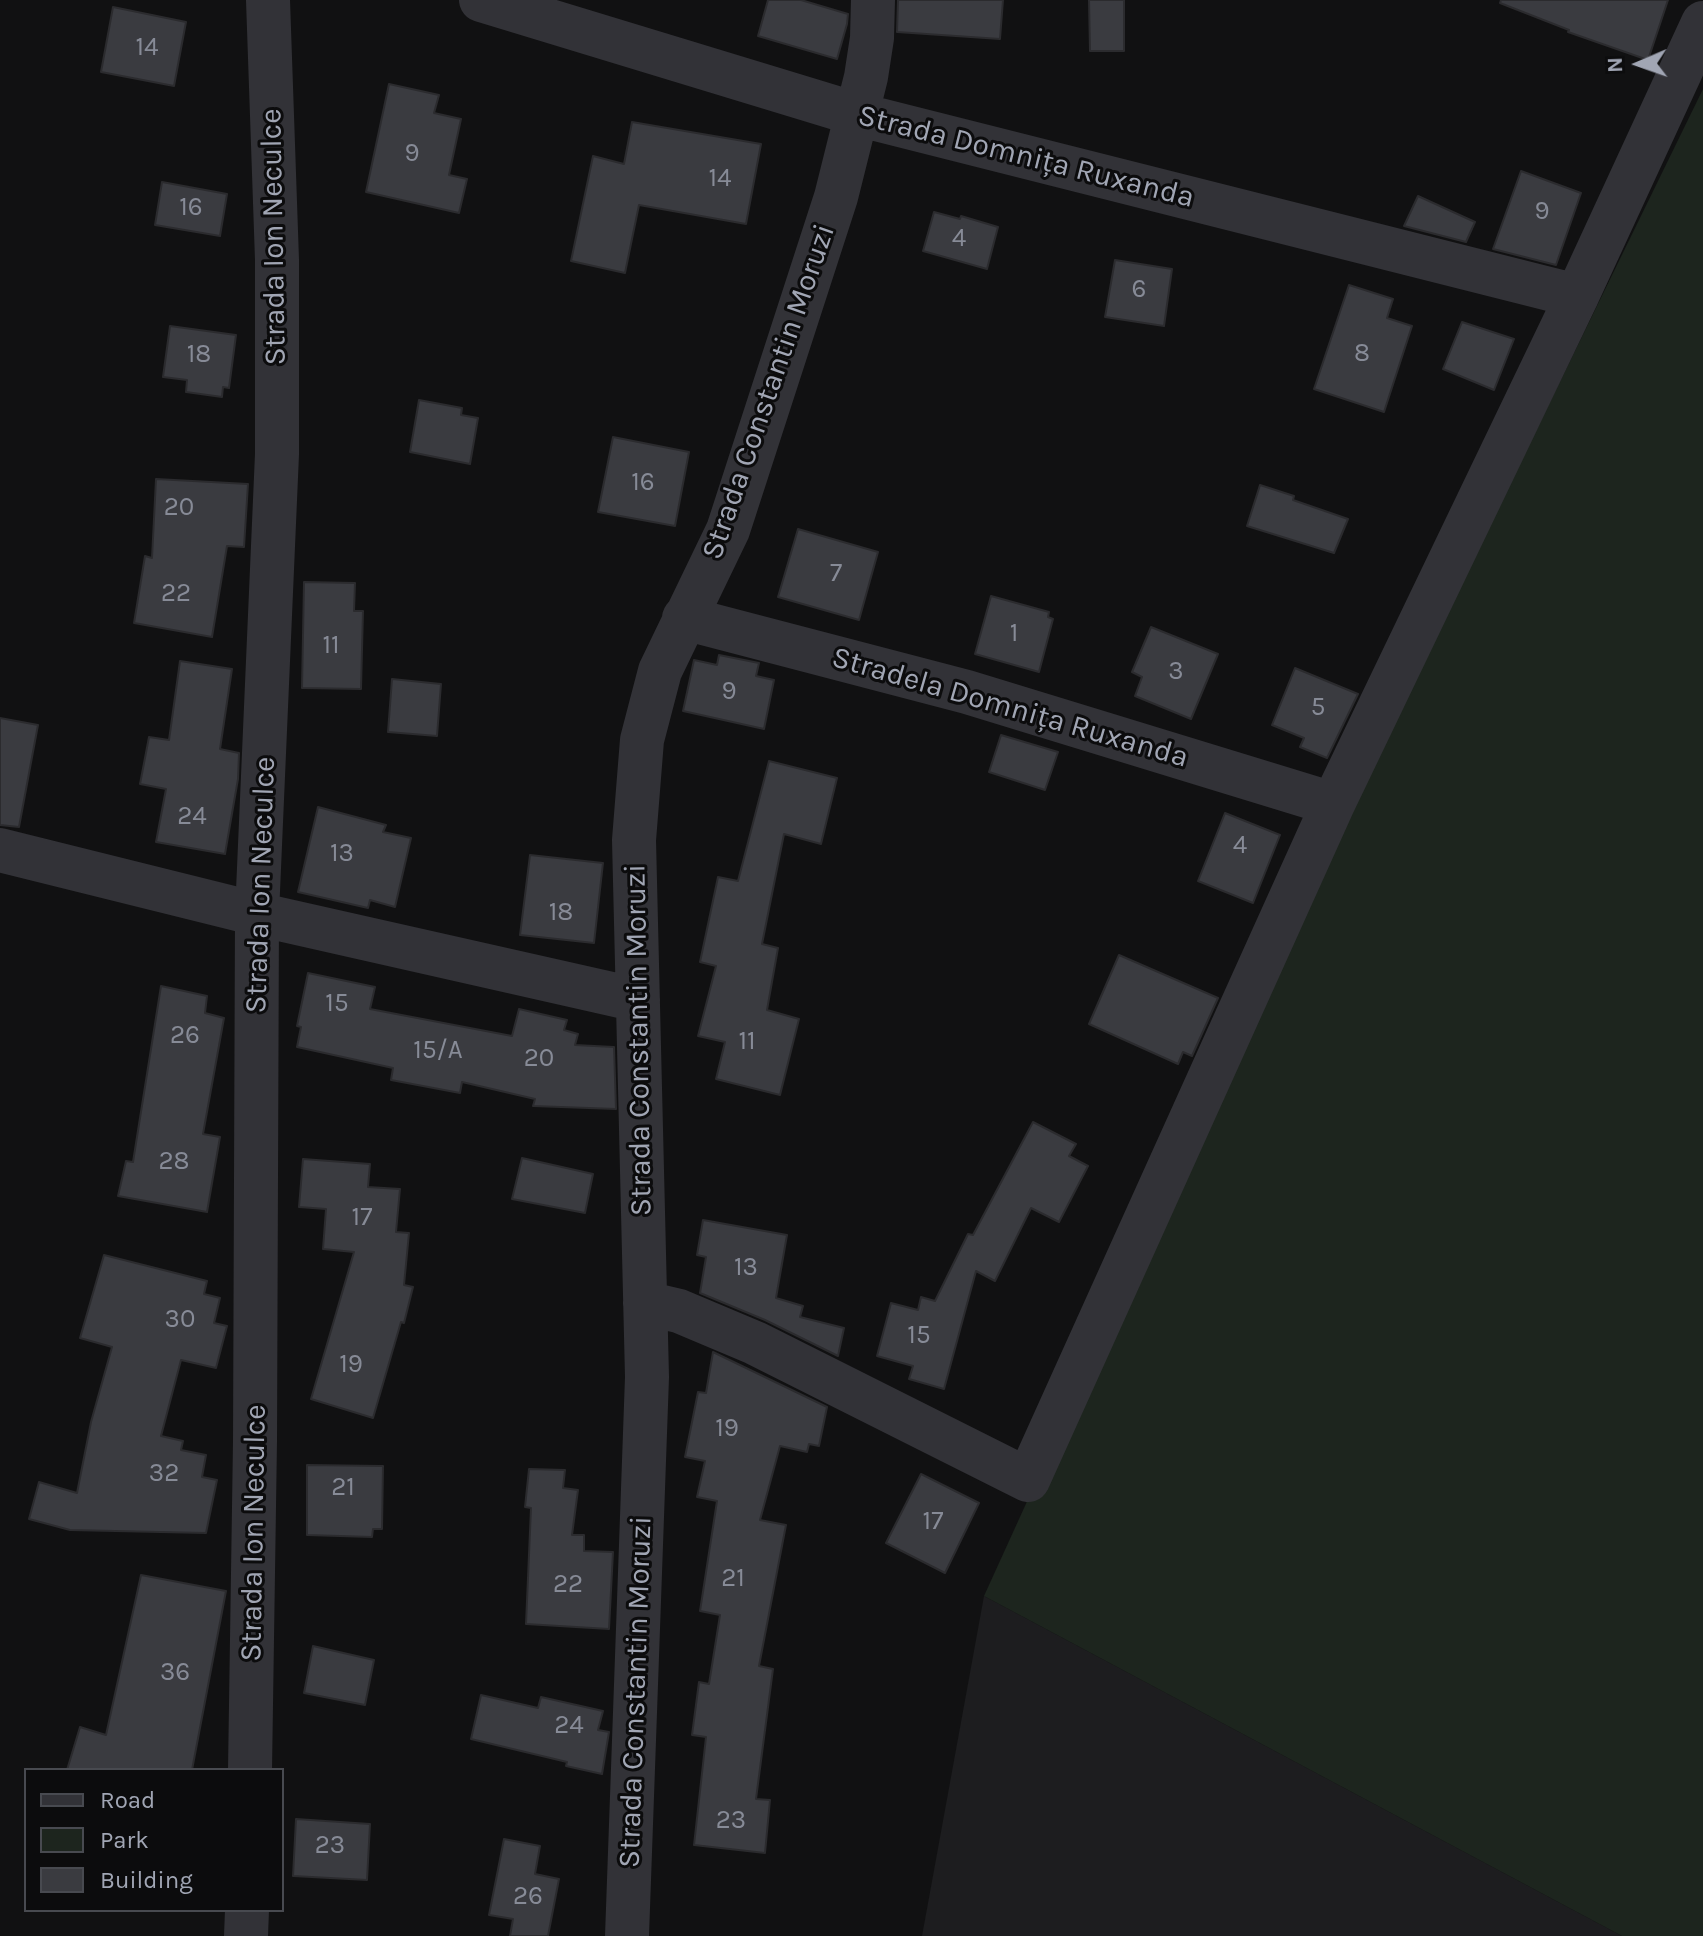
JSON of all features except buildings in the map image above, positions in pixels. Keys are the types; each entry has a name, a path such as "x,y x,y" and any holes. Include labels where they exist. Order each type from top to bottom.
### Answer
{"street":[{"name":"Strada Ion Neculce","path":"250,1768 257,914 277,454 277,260 268,0"},
{"name":"Strada Domnița Ruxanda","path":"481,0 856,114 1577,296"},
{"name":"Strada Constantin Moruzi","path":"627,1936 647,1377 634,840 642,740 660,671 728,530 836,197 866,77 872,38 873,0"},
{"path":"645,1303 679,1311 755,1343 1028,1480 1333,804 1577,296 1703,23"},
{"name":"Stradela Domnița Ruxanda","path":"684,618 967,692 1333,804"},
{"path":"0,850 257,914 638,1000"},
{"path":"246,1936 247,1912"}],"shaded area":[{"path":"984,1596 1622,1936 922,1936"}],"green space":[{"path":"1703,89 1703,1936 1622,1936 984,1596 1222,1073"}]}
